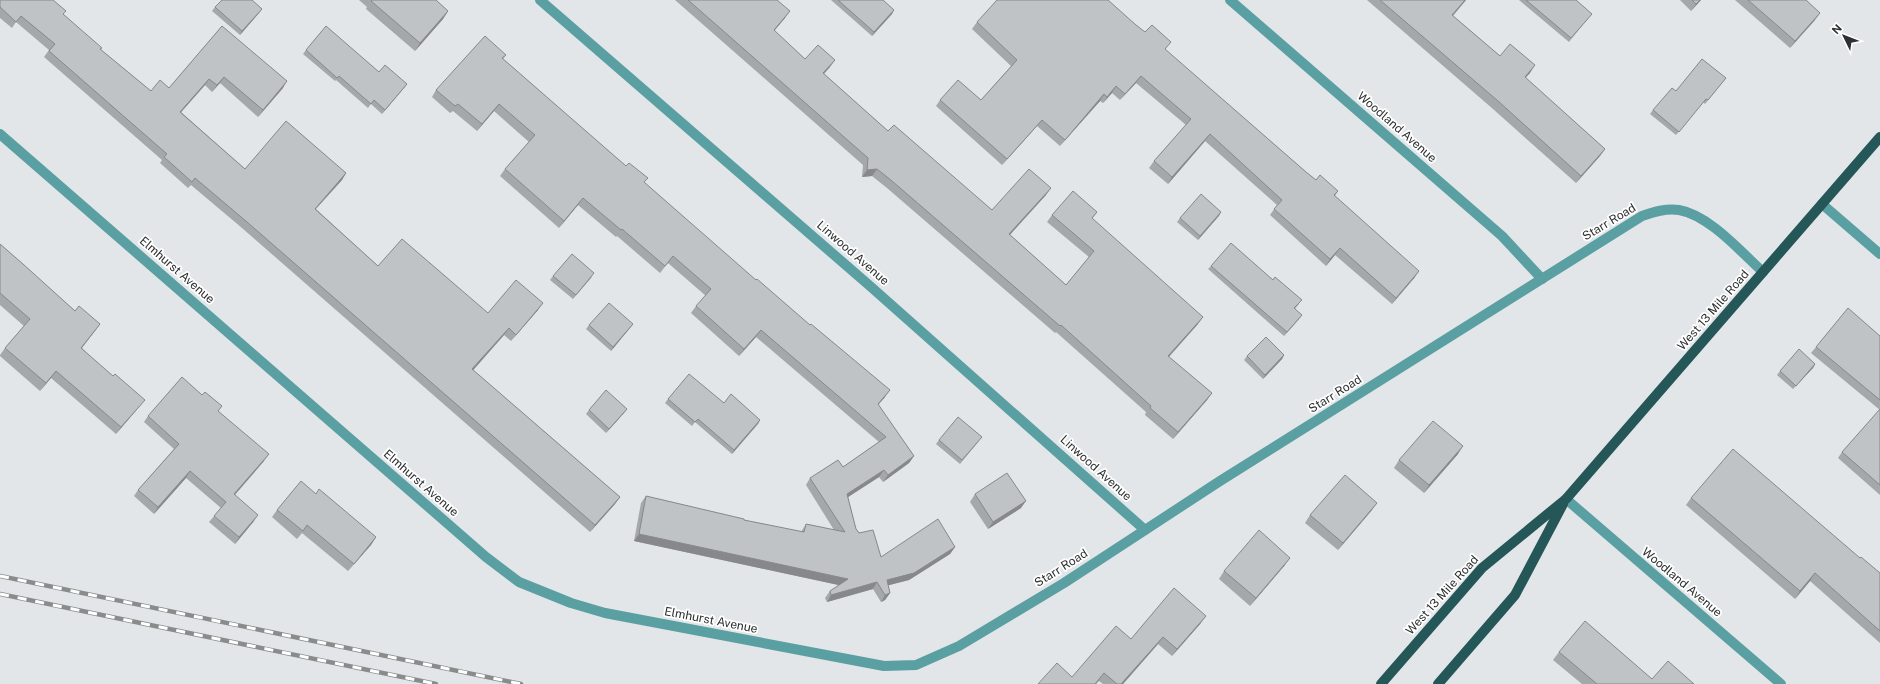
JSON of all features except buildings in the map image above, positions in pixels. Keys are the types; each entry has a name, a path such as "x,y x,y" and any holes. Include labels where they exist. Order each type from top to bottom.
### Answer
{"main road":[{"name":"West 13 Mile Road","path":"1381,684 1482,568 1566,499 1880,137"},
{"name":"West 13 Mile Road","path":"1438,684 1514,595 1566,499"}],"street":[{"name":"Linwood Avenue","path":"540,0 870,286 1145,530"},
{"name":"Woodland Avenue","path":"1230,0 1502,236 1542,279"},
{"name":"Elmhurst Avenue","path":"0,134 486,557 519,582 571,603 605,613 884,666 916,665"},
{"path":"1822,204 1880,254"},
{"name":"Starr Road","path":"916,665 959,646 1064,583 1145,530 1642,216 1666,209 1688,212 1709,224 1763,272"},
{"name":"Woodland Avenue","path":"1566,499 1781,684"}],"railway":[{"path":"0,576 521,684"},
{"path":"0,594 436,684"}]}
